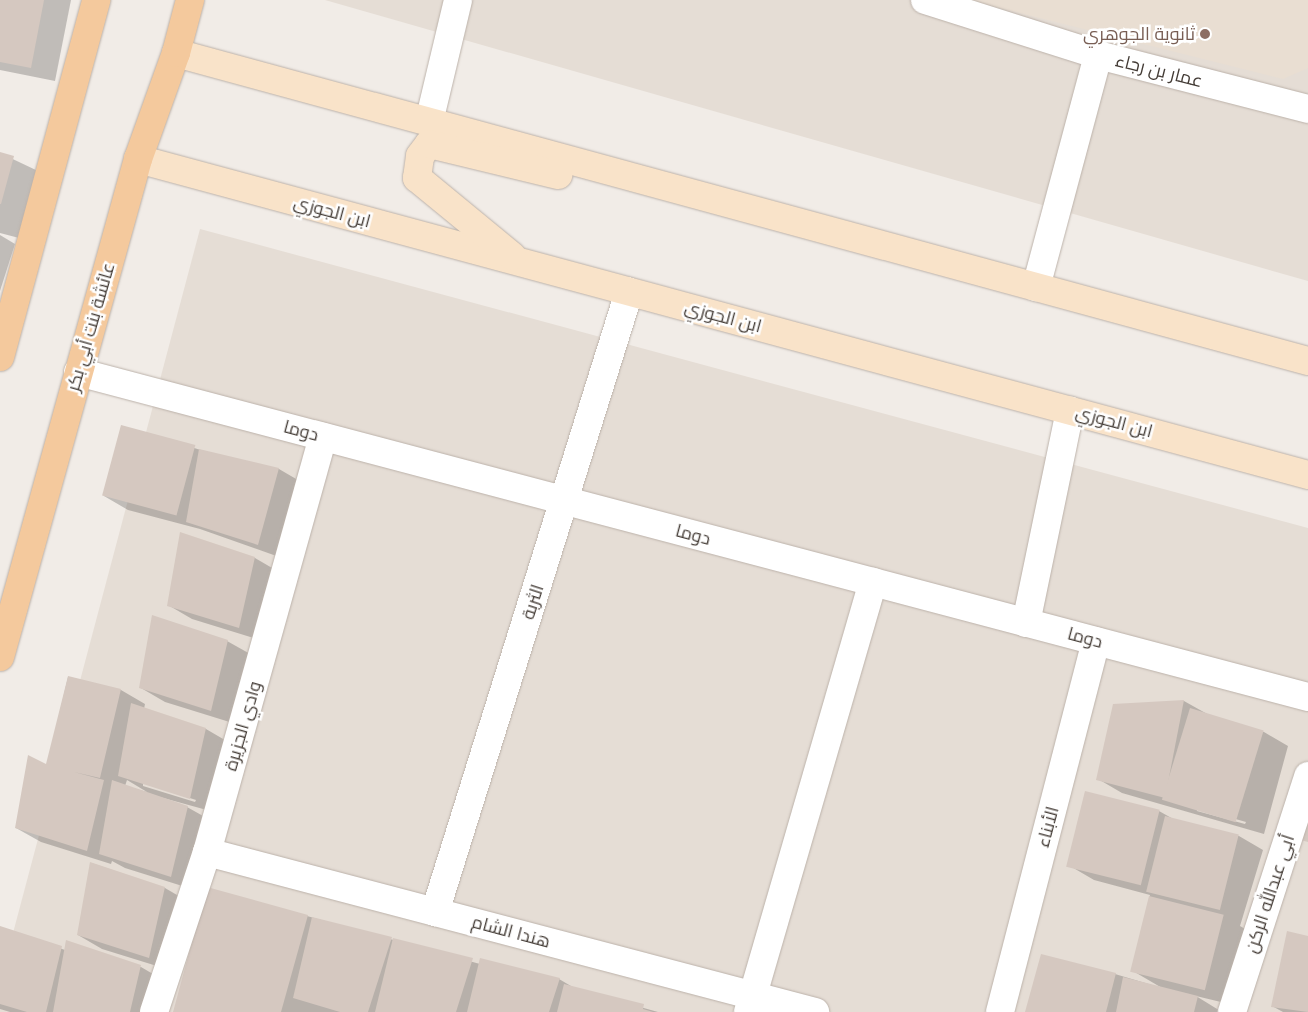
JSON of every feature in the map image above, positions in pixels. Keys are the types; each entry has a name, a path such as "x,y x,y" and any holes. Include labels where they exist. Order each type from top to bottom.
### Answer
{"main road":[{"path":"2,344 96,0"},
{"name":"عائشة بنت أبي بكر","path":"0,657 138,160 176,53 190,0"}],"street":[{"path":"429,122 458,0"},
{"name":"عمار بن رجاء","path":"925,0 1098,55 1308,109"},
{"path":"176,53 1308,361"},
{"path":"1036,287 1098,55"},
{"path":"520,262 417,178 420,156 429,144 557,176 601,169"},
{"name":"ابن الجوزي","path":"138,160 1308,475"},
{"name":"الثربة","path":"435,912 629,292"},
{"name":"دوما","path":"78,372 1308,697"},
{"path":"1026,623 1070,410"},
{"name":"وادي الجزيرة","path":"154,1012 207,852 323,437"},
{"path":"750,1004 873,582"},
{"name":"الأبناء","path":"1000,1012 1096,641"},
{"name":"أبي عبدالله الركن","path":"1232,1012 1308,776"},
{"name":"هندا الشام","path":"207,852 435,912 750,1004 815,1012"}],"shaded area":[{"path":"325,0 1308,0 1308,281"},
{"name":"ثانوية الجوهري","path":"968,0 1308,0 1308,68 1283,79"},
{"path":"200,229 1308,528 1308,1012 0,1012 0,982"}],"building":[{"path":"0,0 44,0 31,68 0,62"},
{"path":"0,152 14,156 1,204 0,204"},
{"path":"121,425 195,445 176,515 102,496"},
{"path":"199,449 279,468 258,545 186,522"},
{"path":"180,532 255,557 239,628 167,606"},
{"path":"152,615 228,640 211,711 139,688"},
{"path":"68,676 121,689 100,778 74,772 104,780 87,851 15,828 28,755 46,764"},
{"path":"1184,700 1165,798 1096,780 1113,704"},
{"path":"131,703 206,728 190,799 118,776"},
{"path":"1190,708 1264,731 1236,822 1162,800"},
{"path":"112,780 188,806 171,877 99,854"},
{"path":"1085,791 1160,810 1141,885 1066,867"},
{"path":"1308,810 1308,842 1301,840"},
{"path":"1165,816 1239,834 1220,910 1146,892"},
{"path":"90,862 165,887 149,958 77,935"},
{"path":"207,887 308,915 281,1012 173,1012"},
{"path":"1149,896 1224,915 1205,990 1130,972"},
{"path":"312,917 392,937 368,1012 340,1012 293,998"},
{"path":"0,926 62,946 46,1012 27,1012 0,1004"},
{"path":"1287,931 1308,936 1308,1012 1271,1007"},
{"path":"393,938 473,958 456,1012 375,1012"},
{"path":"66,940 141,965 130,1012 53,1012"},
{"path":"1041,954 1116,973 1106,1012 1025,1012"},
{"path":"480,958 560,978 549,1012 467,1012"},
{"path":"1123,977 1198,996 1194,1012 1116,1012"},
{"path":"564,984 644,1004 643,1009 653,1012 557,1012"}],"place":[{"name":"ثانوية الجوهري","path":"1205,34"}]}
